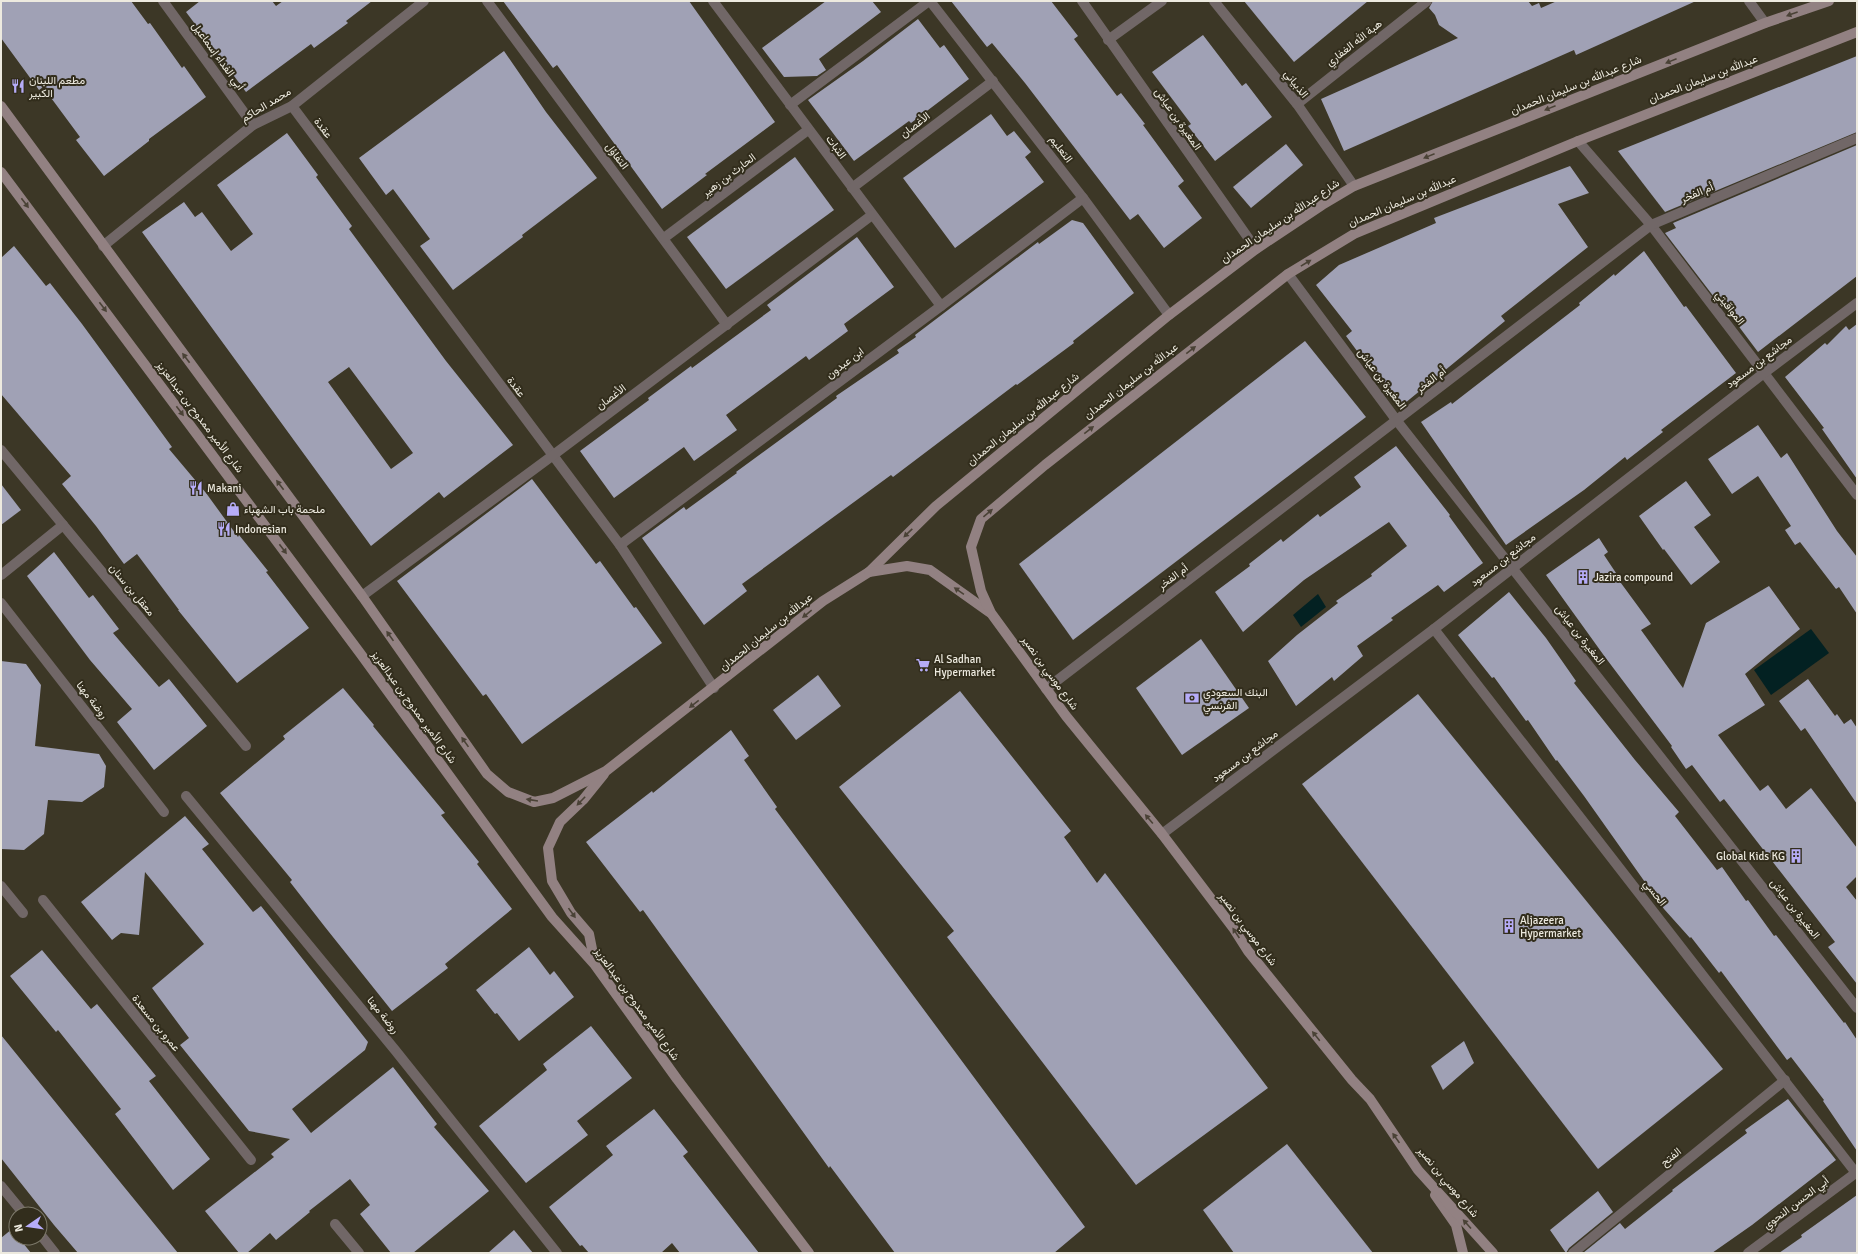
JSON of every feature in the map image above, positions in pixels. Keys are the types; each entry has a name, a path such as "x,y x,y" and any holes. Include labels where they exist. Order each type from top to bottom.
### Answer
{"street":[{"name":"أبي الفداء إسماعيل","path":"163,1 253,126"},
{"name":"التفاؤل","path":"487,1 727,325"},
{"name":"الثبات","path":"713,1 941,306"},
{"path":"790,105 930,1"},
{"name":"التعليم","path":"930,1 993,80 1083,198 1169,316"},
{"name":"المغيرة بن عياش","path":"1082,1 1256,249"},
{"path":"1108,40 1162,1"},
{"name":"الذبياني","path":"1214,1 1297,104 1354,186"},
{"name":"هبة الله الغفاري","path":"1297,104 1427,1"},
{"path":"1749,1 1765,24"},
{"name":"شارع عبدالله بن سليمان الحمدان","path":"936,506 1169,316 1256,249 1322,205 1354,186 1765,24 1829,1"},
{"name":"محمد الحاكم","path":"103,246 253,126 292,106 417,3"},
{"name":"عبدالله بن سليمان الحمدان","path":"991,613 981,591 971,547 981,519 1045,464 1288,274 1354,234 1578,141 1857,32"},
{"name":"الأغصان","path":"852,188 993,80"},
{"name":"شارع الأمير ممدوح بن عبدالعزيز","path":"1,106 362,596 487,774 508,792 534,802 553,798 606,771"},
{"name":"عقدة","path":"292,106 620,546 714,688"},
{"name":"الحارث بن زهير","path":"664,238 808,130"},
{"name":"أم الفخر","path":"1046,689 1651,225 1857,138"},
{"name":"المواقيتي","path":"1578,141 1651,225 1857,495"},
{"name":"شارع الأمير ممدوح بن عبدالعزيز","path":"1,172 360,653 552,917 596,965 677,1079 810,1253"},
{"name":"ابن عبدون","path":"620,546 1083,198"},
{"name":"الأغصان","path":"362,596 552,456 872,215"},
{"name":"المغيرة بن عياش","path":"1288,274 1397,421 1855,1002"},
{"name":"مجاشع بن مسعود","path":"1162,834 1434,629 1764,373 1857,303"},
{"name":"معقل بن سنان","path":"1,450 246,746"},
{"name":"عبدالله بن سليمان الحمدان","path":"606,771 714,688 823,601 868,572 936,506"},
{"path":"1,575 63,525"},
{"path":"868,572 907,566 930,570 991,613"},
{"name":"روضة مهنا","path":"1,603 164,812"},
{"name":"شارع موسي بن نصير","path":"991,613 1066,716 1162,834 1234,929 1248,951 1352,1080 1370,1099 1418,1170 1493,1253"},
{"name":"الحسي","path":"1434,629 1856,1172"},
{"path":"596,965 589,934 571,913 552,881 548,848 560,822 583,800 606,771"},
{"name":"روضة مهنا","path":"186,796 395,1050 557,1253"},
{"path":"1,886 23,913"},
{"name":"عمرو بن مسعدة","path":"43,900 251,1160"},
{"name":"الفتح","path":"1572,1253 1785,1080"},
{"path":"1418,1170 1444,1210 1456,1225 1463,1253"},
{"name":"أبي الحسن النحوي","path":"1748,1253 1856,1172"},
{"path":"1,1186 17,1206"},
{"path":"335,1224 359,1253"},
{"path":"48,1244 55,1253"}],"water":[{"path":"1318,594 1326,607 1301,627 1293,615"},
{"path":"1811,629 1829,653 1771,695 1754,670"}],"building":[{"path":"1,1 131,1 148,24 150,23 182,68 184,66 206,97 149,139 149,141 104,176 76,140 80,137 43,87 39,90 1,38"},
{"path":"200,1 272,1 276,6 283,1 372,1 346,21 348,23 314,48 311,44 246,92 186,12"},
{"path":"503,1 689,1 775,122 705,174 707,175 662,209 557,65 553,68"},
{"path":"826,1 872,1 881,12 819,59 826,70 817,76 784,77 762,48"},
{"path":"951,1 1051,1 1078,36 1074,39 1117,96 1121,93 1145,124 1143,125 1184,181 1178,186 1202,218 1164,248 1138,214 1130,220 1025,83 992,43 987,47"},
{"path":"1244,1 1368,1 1294,62"},
{"path":"1433,1 1528,1 1532,6 1539,3 1541,8 1557,1 1696,1 1576,55 1574,50 1344,151 1321,99 1458,38 1439,25 1435,15 1429,8"},
{"path":"918,19 940,48 944,45 969,79 911,123 909,121 854,161 808,100 863,61"},
{"path":"1203,35 1242,86 1246,83 1272,117 1215,161 1188,126 1191,124 1152,72"},
{"path":"504,51 546,112 597,178 453,290 420,246 430,239 393,189 386,195 359,158"},
{"path":"1857,56 1857,132 1665,212 1618,151"},
{"path":"991,114 1007,136 1014,131 1031,152 1025,157 1044,182 955,248 903,178"},
{"path":"287,133 318,175 316,177 352,226 349,229 446,361 513,445 444,498 439,492 371,546 142,232 184,202 195,217 202,212 231,251 253,234 217,185","holes":["349,367 413,453 391,469 328,382"]},
{"path":"1286,144 1303,165 1251,208 1233,187"},
{"path":"1857,145 1857,276 1758,352 1716,296 1714,297 1665,233 1676,228 1673,223"},
{"path":"795,157 834,210 726,289 687,237"},
{"path":"1570,166 1589,193 1558,204 1588,247 1501,316 1505,321 1399,408 1346,336 1352,331 1316,285 1339,265 1436,223 1434,218"},
{"path":"1072,220 1083,223 1134,293 1073,341 1074,343 1017,385 1016,384 893,477 891,475 742,584 747,591 704,625 642,538 684,507 686,510 737,473 736,472 837,398 836,396 899,353 897,350 916,337 915,335 1038,242 1039,244"},
{"path":"857,237 894,287 844,324 848,331 809,360 806,356 726,415 737,430 694,461 684,447 614,498 580,451 649,400 648,398 691,366 692,368 771,310 767,305"},
{"path":"14,246 46,286 50,283 82,324 172,447 169,449 206,493 238,537 239,535 268,571 266,572 309,628 237,683 178,610 137,554 124,564 62,484 71,476 1,394 1,258"},
{"path":"1644,251 1684,307 1686,306 1736,373 1661,430 1663,432 1627,460 1625,457 1584,490 1506,545 1421,422 1451,402 1452,404 1580,305 1579,303 1614,274 1615,276"},
{"path":"1857,324 1857,479 1822,429 1824,428 1785,377 1825,343 1827,345 1846,326 1849,330"},
{"path":"1305,341 1366,417 1073,640 1019,564"},
{"path":"1758,425 1781,458 1787,453 1837,531 1857,557 1857,614 1839,587 1836,589 1800,542 1795,545 1785,530 1791,526 1758,476 1732,494 1708,459"},
{"path":"1396,446 1450,515 1449,516 1483,563 1444,592 1438,585 1391,618 1393,620 1357,646 1363,656 1334,681 1332,677 1296,706 1268,661 1297,635 1338,603 1336,601 1372,576 1371,574 1407,546 1389,522 1304,580 1243,632 1215,592 1250,566 1249,564 1281,539 1283,542 1318,514 1320,517 1361,487 1354,477"},
{"path":"532,479 596,564 600,561 634,608 636,607 662,643 522,744 486,694 483,696 397,581"},
{"path":"1686,481 1711,515 1694,527 1720,562 1691,585 1664,549 1663,550 1639,516"},
{"path":"1,484 21,510 1,525"},
{"path":"1599,538 1608,552 1604,555 1620,579 1618,579 1651,624 1641,630 1683,688 1706,623 1769,586 1800,629 1745,674 1765,705 1718,735 1760,791 1768,785 1786,809 1811,788 1857,848 1857,876 1846,887 1857,901 1857,984 1828,947 1835,942 1724,799 1720,802 1692,765 1686,769 1671,747 1672,746 1546,575"},
{"path":"54,552 89,598 93,595 119,629 113,633 159,687 169,679 207,726 154,770 117,722 132,709 90,660 27,576"},
{"path":"1509,592 1546,638 1576,681 1574,683 1635,760 1679,812 1675,816 1717,870 1722,867 1746,901 1748,900 1774,936 1776,935 1844,1023 1845,1022 1857,1040 1857,1151 1823,1101 1824,1100 1791,1057 1787,1060 1721,971 1719,973 1691,937 1690,938 1664,909 1584,796 1557,760 1556,761 1528,720 1526,721 1494,677 1492,678 1458,635"},
{"name":"البنك السعودي الفرنسي","path":"1201,639 1249,708 1182,755 1136,688"},
{"path":"1,661 26,664 41,685 35,746 99,754 106,766 104,787 82,802 48,800 44,834 24,850 1,849"},
{"path":"818,675 841,706 796,740 773,710"},
{"path":"1808,679 1835,716 1837,714 1844,724 1851,719 1857,728 1857,804 1805,728 1801,731 1779,701"},
{"path":"343,688 445,813 441,815 479,862 477,864 512,909 445,964 448,968 392,1011 290,882 292,880 220,793 285,739 283,736"},
{"path":"960,691 1071,831 1064,837 1097,883 1105,873 1268,1088 1136,1185 947,937 954,931 839,787"},
{"name":"Aljazeera Hypermarket","path":"1418,694 1723,1069 1598,1169 1302,784"},
{"path":"731,730 749,756 744,760 777,807 775,809 1085,1227 1054,1253 895,1253 830,1166 829,1168 643,910 640,912 586,842 652,791 653,793"},
{"path":"185,816 209,844 202,849 253,912 261,906 368,1042 365,1050 292,1109 311,1133 393,1067 437,1124 434,1127 489,1191 413,1253 391,1253 360,1214 370,1205 350,1179 309,1211 310,1212 276,1240 270,1233 247,1253 239,1253 205,1211 274,1157 271,1154 290,1139 249,1131 180,1045 189,1038 152,988 204,944 145,872 139,935 121,933 112,940 81,902"},
{"path":"529,947 550,975 554,971 574,997 519,1041 497,1013 495,1014 476,990"},
{"path":"42,950 91,1009 97,1004 156,1076 149,1081 210,1159 173,1190 115,1114 121,1109 58,1030 56,1032 10,976"},
{"path":"591,1026 632,1078 577,1121 588,1135 526,1183 479,1126 547,1070 543,1064"},
{"path":"1,1035 178,1253 78,1253 48,1217 48,1206 39,1206 1,1158"},
{"path":"1464,1041 1474,1063 1443,1090 1431,1066"},
{"path":"1788,1099 1836,1160 1752,1225 1712,1253 1583,1253 1620,1223 1625,1229 1673,1191 1672,1190 1747,1133 1745,1130"},
{"path":"654,1109 688,1152 683,1156 759,1253 680,1253 672,1243 661,1253 589,1253 582,1245 580,1246 549,1207 613,1155 606,1146"},
{"path":"1287,1144 1373,1253 1234,1253 1203,1210"},
{"path":"1598,1191 1613,1212 1569,1248 1566,1253 1550,1230"},
{"path":"1857,1195 1857,1253 1779,1253 1802,1237 1801,1235"},
{"path":"514,1230 533,1253 488,1253"},
{"path":"8,1232 8,1246 25,1246 31,1253 1,1253 1,1238"}],"place":[{"name":"مطعم اللبنان الكبير","path":"18,86"},
{"name":"Makani","path":"196,488"},
{"name":"ملحمة باب الشهباء","path":"233,509"},
{"name":"Indonesian","path":"224,529"},
{"name":"Jazira compound","path":"1583,577"},
{"name":"Al Sadhan Hypermarket","path":"923,665"},
{"name":"البنك السعودي الفرنسي","path":"1192,698"},
{"name":"Global Kids KG","path":"1796,856"},
{"name":"Aljazeera Hypermarket","path":"1509,926"}]}
